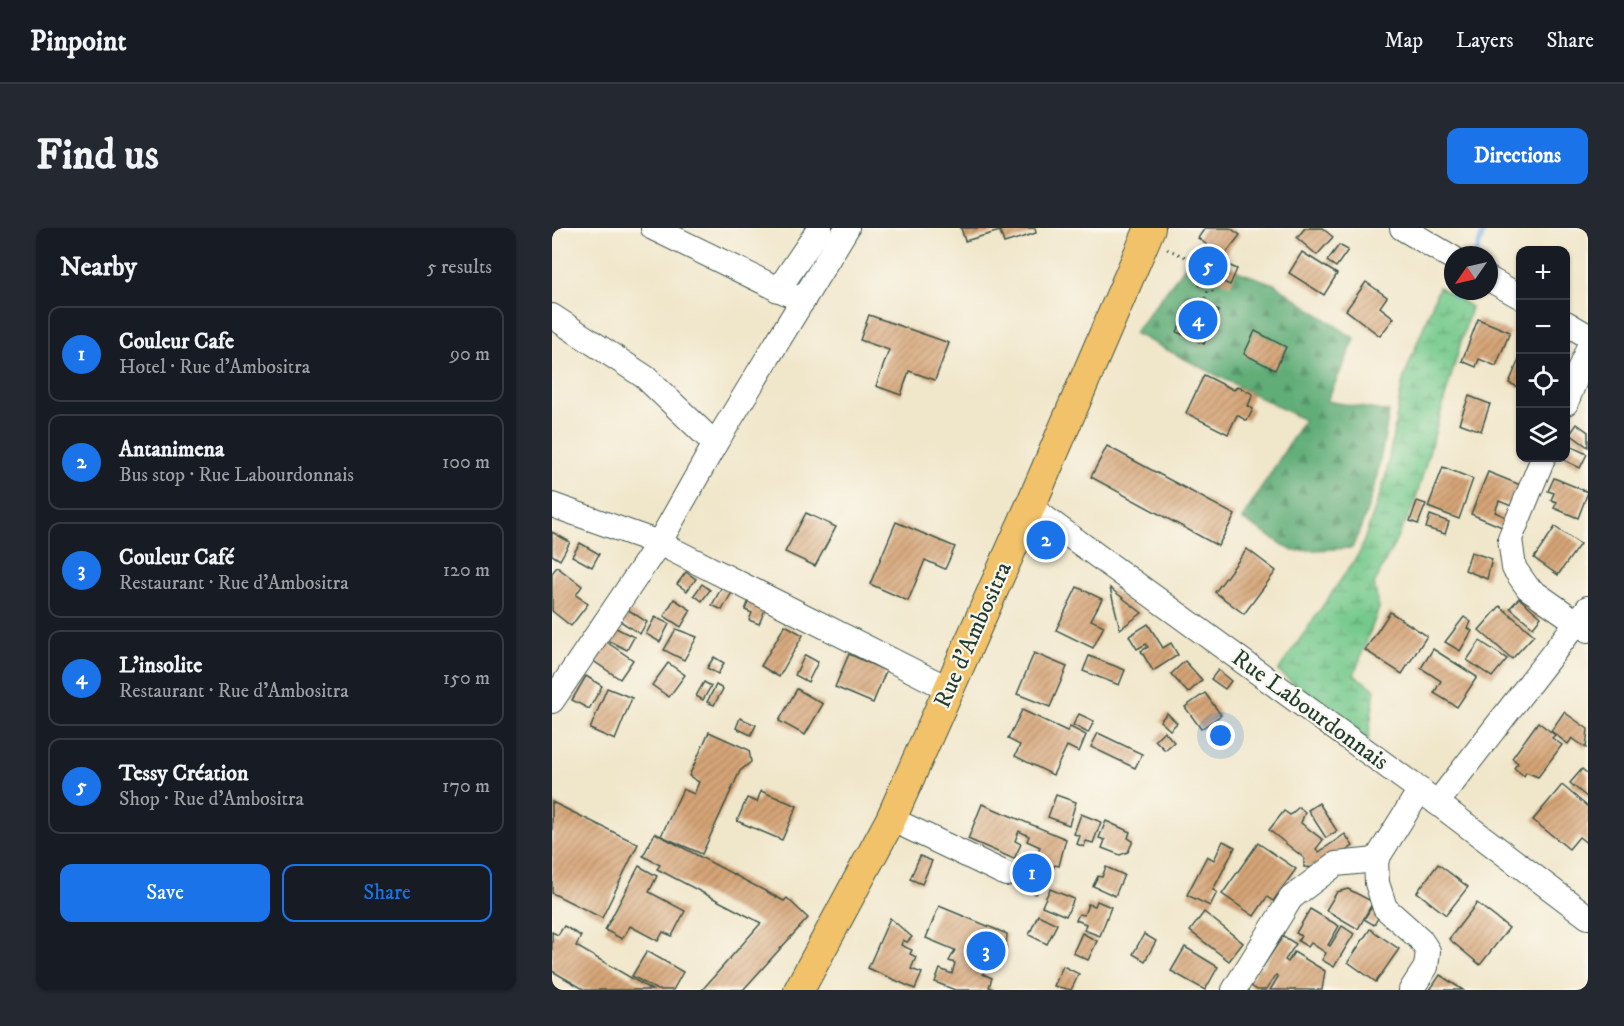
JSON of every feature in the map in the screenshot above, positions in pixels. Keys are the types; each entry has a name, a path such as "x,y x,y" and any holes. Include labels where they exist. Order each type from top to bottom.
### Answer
{"main road":[{"name":"Rue d'Ambositra","path":"799,990 826,936 891,819 1030,507 1147,234"},
{"name":"Rue d'Ambositra","path":"775,990 826,936"}],"street":[{"path":"652,228 803,302"},
{"path":"778,290 820,228"},
{"path":"552,701 659,543 715,444 847,228"},
{"path":"1402,228 1444,253"},
{"path":"1498,284 1516,294"},
{"path":"552,316 645,377 715,444"},
{"path":"1570,325 1588,336"},
{"path":"1570,393 1588,348"},
{"path":"1411,990 1426,967 1428,951 1420,939 1385,908 1377,883 1376,860 1584,620 1527,588 1514,568 1510,539 1541,462"},
{"path":"552,505 659,543 949,689"},
{"name":"Rue Labourdonnais","path":"1030,507 1429,797 1588,917"},
{"path":"891,819 1006,874"},
{"path":"1234,990 1291,898 1336,864 1376,860"}],"path":[{"path":"1147,234 1197,262 1193,272 1204,275 1199,286"},
{"path":"1203,304 1217,279"}],"green space":[{"path":"1193,256 1274,284 1355,339 1327,401 1389,412 1371,498 1352,548 1293,551 1242,519 1304,420 1134,333"},
{"path":"1439,287 1444,290 1444,300 1460,300 1471,307 1414,505 1374,584 1379,608 1354,675 1375,689 1368,741 1278,671 1360,552 1385,480 1403,380"}],"building":[{"path":"961,228 1035,228 1036,233 1004,243 1000,231 965,241"},
{"path":"1205,228 1230,228 1240,235 1223,257 1198,238"},
{"path":"1305,228 1322,228 1333,237 1317,255 1297,238"},
{"path":"1339,245 1348,250 1336,267 1327,261"},
{"path":"1302,252 1337,274 1324,295 1289,273"},
{"path":"1203,254 1237,269 1230,285 1196,270"},
{"path":"1366,282 1387,297 1380,307 1394,318 1380,336 1346,310"},
{"path":"1192,299 1219,311 1204,344 1177,332"},
{"path":"869,315 949,343 935,380 909,371 901,395 876,386 889,350 860,340"},
{"path":"1478,319 1510,332 1496,366 1479,359 1476,367 1462,361"},
{"path":"1255,331 1286,347 1275,370 1244,354"},
{"path":"1516,366 1516,386 1509,383"},
{"path":"1204,375 1234,390 1237,386 1253,394 1248,406 1253,409 1247,421 1237,415 1228,434 1186,413"},
{"path":"1469,396 1490,404 1481,431 1459,423"},
{"path":"1577,424 1588,432 1588,447 1570,434"},
{"path":"1107,446 1235,515 1218,546 1091,477"},
{"path":"1570,446 1587,454 1580,468 1568,462 1570,462"},
{"path":"1443,467 1473,479 1459,519 1428,507"},
{"path":"1488,472 1523,486 1514,507 1499,501 1495,512 1506,517 1502,527 1471,514"},
{"path":"1554,478 1588,492 1578,518 1554,508 1557,502 1551,500 1554,493 1548,491"},
{"path":"1417,501 1426,504 1418,524 1410,521"},
{"path":"806,513 836,527 815,566 785,552"},
{"path":"1430,515 1449,522 1445,534 1426,528"},
{"path":"896,522 955,547 945,569 925,560 908,601 870,584"},
{"path":"1555,527 1580,544 1558,575 1534,558"},
{"path":"552,532 570,542 560,560 552,555"},
{"path":"580,543 599,554 592,567 572,556"},
{"path":"1247,549 1276,571 1244,614 1215,592"},
{"path":"1471,552 1492,559 1487,579 1465,570"},
{"path":"557,567 582,586 576,595 588,604 571,626 552,611 552,573"},
{"path":"686,572 696,579 687,591 677,584"},
{"path":"702,584 710,590 702,601 694,595"},
{"path":"722,587 732,592 722,610 712,605"},
{"path":"1077,587 1102,599 1091,620 1104,626 1093,648 1056,630"},
{"path":"1110,588 1142,613 1120,629"},
{"path":"750,598 767,605 759,624 749,620 752,613 745,610"},
{"path":"1519,598 1541,617 1533,627 1510,608"},
{"path":"674,599 691,610 681,627 664,616"},
{"path":"1500,606 1534,635 1512,659 1479,630"},
{"path":"624,607 647,622 640,634 617,619"},
{"path":"1390,612 1427,636 1402,674 1365,650"},
{"path":"655,617 669,624 660,642 646,634"},
{"path":"1464,617 1471,622 1468,628 1472,631 1460,651 1445,642"},
{"path":"1148,624 1163,648 1171,643 1178,655 1153,671 1141,651 1148,647 1146,644 1137,649 1129,636"},
{"path":"610,625 634,637 627,650 603,638"},
{"path":"785,625 803,635 779,677 761,666"},
{"path":"676,629 697,637 684,660 664,650"},
{"path":"605,641 633,660 620,679 592,660"},
{"path":"1480,641 1507,659 1492,677 1467,660"},
{"path":"1433,649 1477,677 1457,707 1434,693 1441,681 1421,668"},
{"path":"1034,653 1067,667 1050,707 1017,694"},
{"path":"849,654 886,671 873,703 835,687"},
{"path":"805,655 818,662 808,682 795,675"},
{"path":"1089,656 1125,670 1119,685 1083,671"},
{"path":"714,657 724,663 718,674 707,668"},
{"path":"1185,661 1202,680 1188,693 1171,674"},
{"path":"668,663 685,675 669,697 652,685"},
{"path":"1218,670 1231,681 1225,689 1211,679"},
{"path":"586,676 602,686 589,709 572,700"},
{"path":"704,682 711,686 703,700 696,696"},
{"path":"716,685 723,689 714,705 707,702"},
{"path":"607,688 632,698 615,740 590,729"},
{"path":"797,689 823,704 805,735 779,721"},
{"path":"1205,693 1221,715 1201,729 1185,707"},
{"path":"1022,710 1067,731 1070,727 1086,735 1079,752 1067,746 1053,775 1015,756 1020,745 1008,739"},
{"path":"1564,712 1588,729 1586,748 1572,738 1568,744 1551,731"},
{"path":"1167,713 1177,723 1170,730 1160,721"},
{"path":"1079,714 1094,721 1088,733 1073,725"},
{"path":"740,718 756,725 751,735 736,728"},
{"path":"1538,722 1555,735 1552,738 1562,745 1538,777 1526,772 1524,776 1514,768 1518,763 1512,758"},
{"path":"1164,731 1174,742 1165,750 1155,740"},
{"path":"709,732 749,750 751,762 740,771 702,854 661,836 683,789 694,794 699,782 689,776"},
{"path":"1098,733 1142,754 1135,768 1091,747"},
{"path":"1582,769 1588,774 1588,798 1570,783"},
{"path":"1562,785 1588,807 1588,844 1579,837 1569,849 1533,820"},
{"path":"761,791 797,806 782,840 737,821 747,798 757,802"},
{"path":"1056,795 1076,802 1069,825 1048,817"},
{"path":"552,802 638,844 602,918 552,893"},
{"path":"1319,803 1337,831 1326,838 1308,810"},
{"path":"982,804 1066,839 1059,866 1055,865 1036,894 1024,888 1040,847 1027,841 1029,836 1019,831 1015,841 1021,844 1014,859 968,839"},
{"path":"1299,807 1305,812 1301,823 1323,840 1316,849 1319,852 1345,834 1353,846 1321,868 1304,867 1304,858 1269,830 1284,811 1290,815"},
{"path":"1081,814 1101,822 1093,843 1086,841 1084,847 1077,844 1080,836 1074,834"},
{"path":"1106,821 1130,832 1128,838 1133,841 1128,852 1120,855 1102,848 1105,840 1099,838"},
{"path":"655,833 784,901 787,898 808,918 743,990 702,990 761,923 657,869 660,865 643,856"},
{"path":"1223,841 1235,847 1213,890 1217,892 1210,906 1187,895 1207,856 1214,860"},
{"path":"1258,843 1296,869 1273,901 1267,897 1254,916 1222,894"},
{"path":"920,856 932,861 922,884 910,879"},
{"path":"1438,864 1468,887 1446,915 1417,892"},
{"path":"639,866 657,876 649,892 685,911 672,936 663,932 658,941 630,926 622,939 605,930"},
{"path":"1106,867 1124,875 1115,896 1093,886 1098,876 1102,877"},
{"path":"1050,889 1074,899 1066,916 1042,906"},
{"path":"1348,889 1373,902 1358,929 1326,910 1337,892"},
{"path":"1097,901 1111,907 1100,936 1084,930 1086,924 1076,920 1079,914 1084,915 1088,904 1095,906"},
{"path":"1477,903 1509,928 1480,965 1449,939"},
{"path":"939,906 1007,934 1006,948 997,954 992,952 983,974 992,978 989,987 995,990 955,990 935,982 940,969 952,974 955,963 949,961 955,950 926,938"},
{"path":"1371,908 1380,914 1374,925 1364,919"},
{"path":"1310,909 1339,926 1328,945 1330,946 1342,926 1354,934 1334,967 1322,960 1326,953 1311,943 1308,947 1298,941 1301,936 1296,933"},
{"path":"1204,912 1243,943 1229,961 1190,931"},
{"path":"1038,915 1057,924 1047,944 1029,935"},
{"path":"890,918 912,937 907,942 903,940 901,945 912,950 910,954 916,957 911,969 922,973 915,989 868,968"},
{"path":"564,926 581,936 576,946 652,990 585,990 552,971 552,932 558,935"},
{"path":"1370,929 1399,949 1376,982 1348,962"},
{"path":"1082,933 1097,941 1088,960 1073,953"},
{"path":"1144,934 1156,941 1145,961 1133,954"},
{"path":"1283,936 1296,944 1285,960 1288,962 1294,952 1325,971 1322,990 1270,990 1278,977 1276,975 1266,990 1257,990 1248,984 1259,967 1262,968"},
{"path":"1185,947 1218,967 1205,990 1171,971"},
{"path":"647,951 683,972 673,990 657,990 632,976"},
{"path":"1063,966 1079,974 1071,990 1054,986"},
{"path":"1440,975 1463,990 1430,990"}],"waterway":[{"path":"1479,246 1484,228"}],"place":[{"name":"Tessy Création","path":"1208,266"},
{"name":"L'insolite","path":"1198,320"},
{"name":"Antanimena","path":"1046,540"},
{"name":"Couleur Cafe","path":"1032,873"},
{"name":"Couleur Café","path":"986,951"}]}
